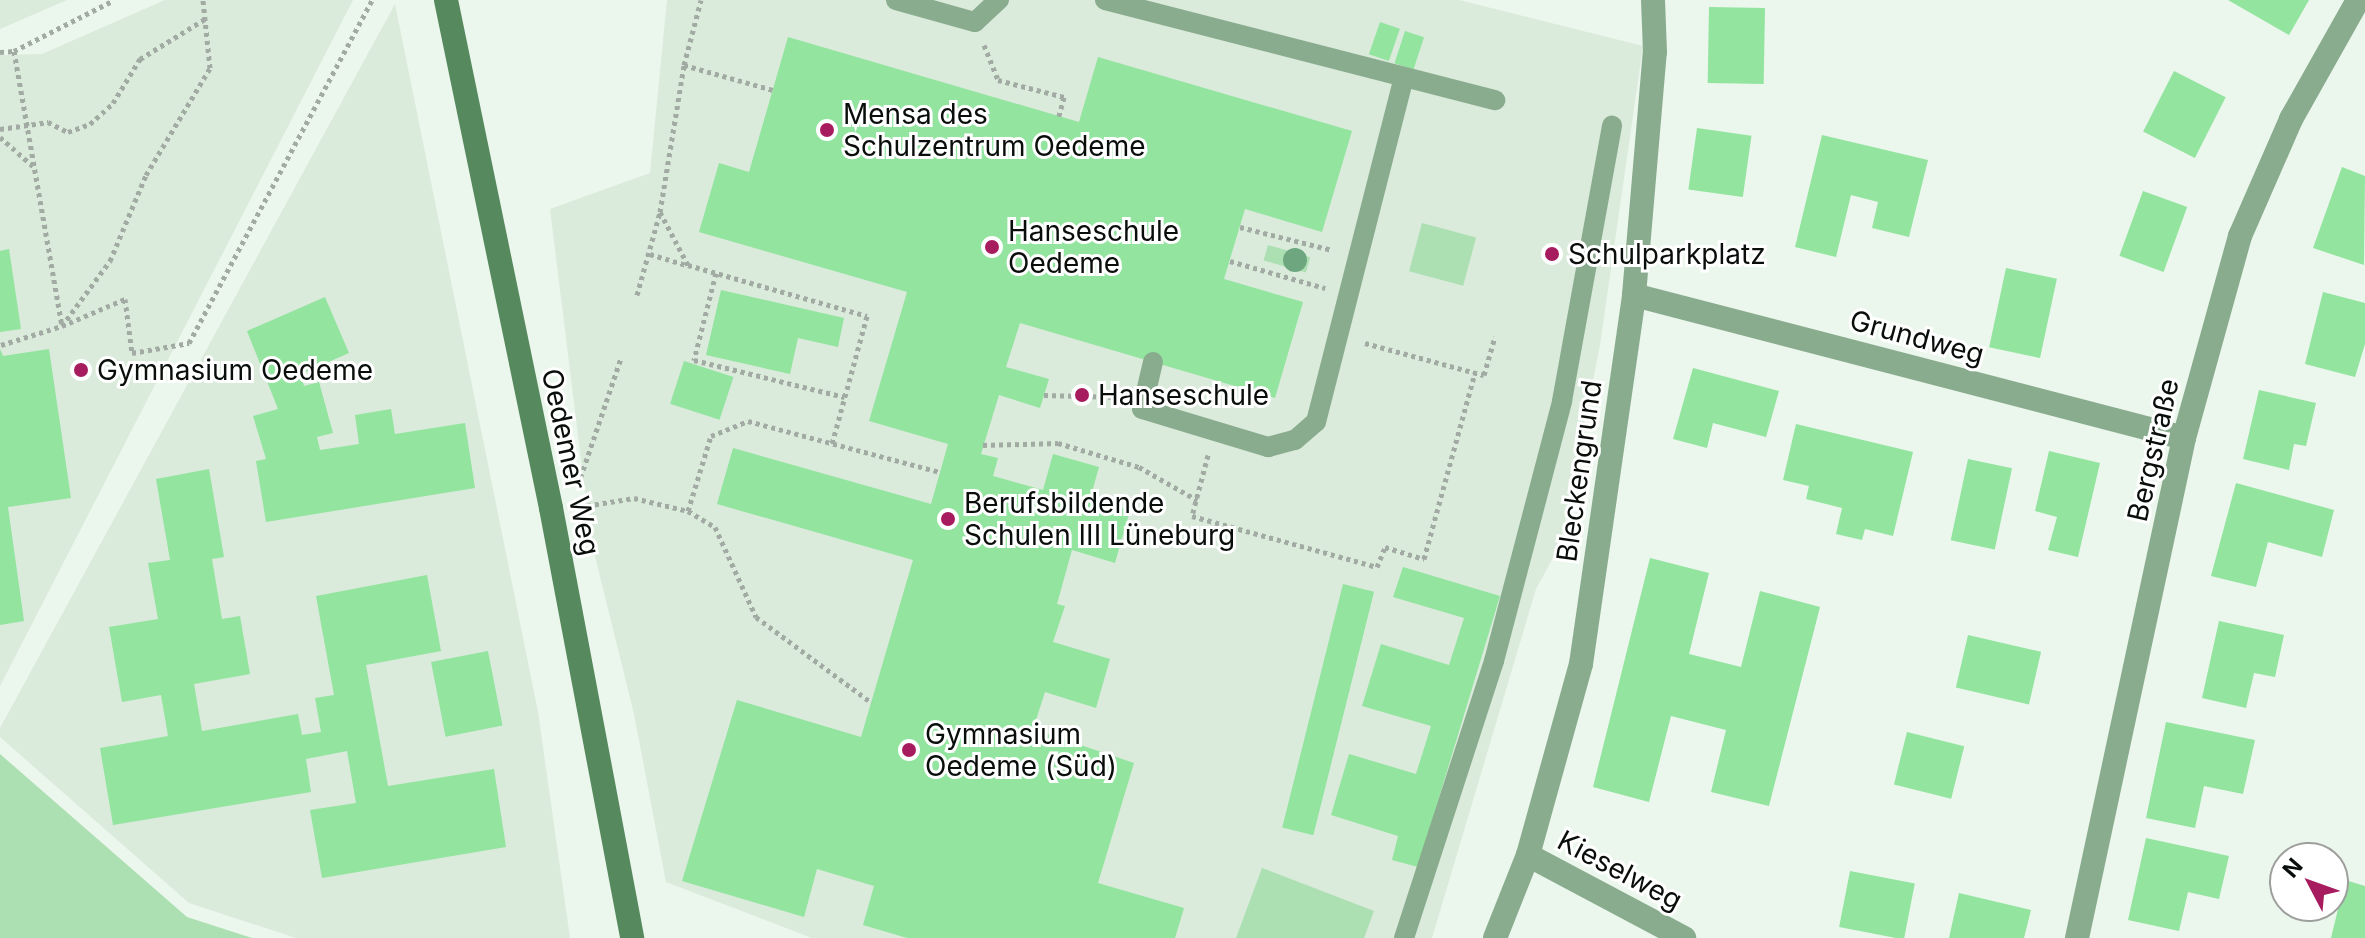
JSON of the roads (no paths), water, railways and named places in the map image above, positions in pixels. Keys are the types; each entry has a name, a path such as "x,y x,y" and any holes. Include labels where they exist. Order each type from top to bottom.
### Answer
{"street":[{"name":"Oedemer Weg","path":"446,0 551,508 632,938"},
{"name":"Bleckengrund","path":"1495,938 1528,855 1581,664 1634,295 1655,52 1653,0"},
{"name":"Bergstraße","path":"2077,938 2184,438 2240,236 2291,119 2358,0"},
{"name":"Grundweg","path":"1634,295 2184,438"},
{"name":"Kieselweg","path":"1528,855 1684,938"}],"lane":[{"path":"896,0 975,22 999,0"},
{"path":"1105,0 1403,80 1495,100"},
{"path":"1153,362 1142,409 1268,447 1295,440 1316,422 1403,80"},
{"path":"1404,938 1494,661 1558,416 1612,126"}],"place":[{"name":"Mensa des Schulzentrum Oedeme","path":"827,130"},
{"name":"Hanseschule Oedeme","path":"992,247"},
{"name":"Schulparkplatz","path":"1552,254"},
{"name":"Gymnasium Oedeme","path":"81,370"},
{"name":"Hanseschule","path":"1082,395"},
{"name":"Berufsbildende Schulen III Lüneburg","path":"948,519"},
{"name":"Gymnasium Oedeme (Süd)","path":"909,750"}]}
